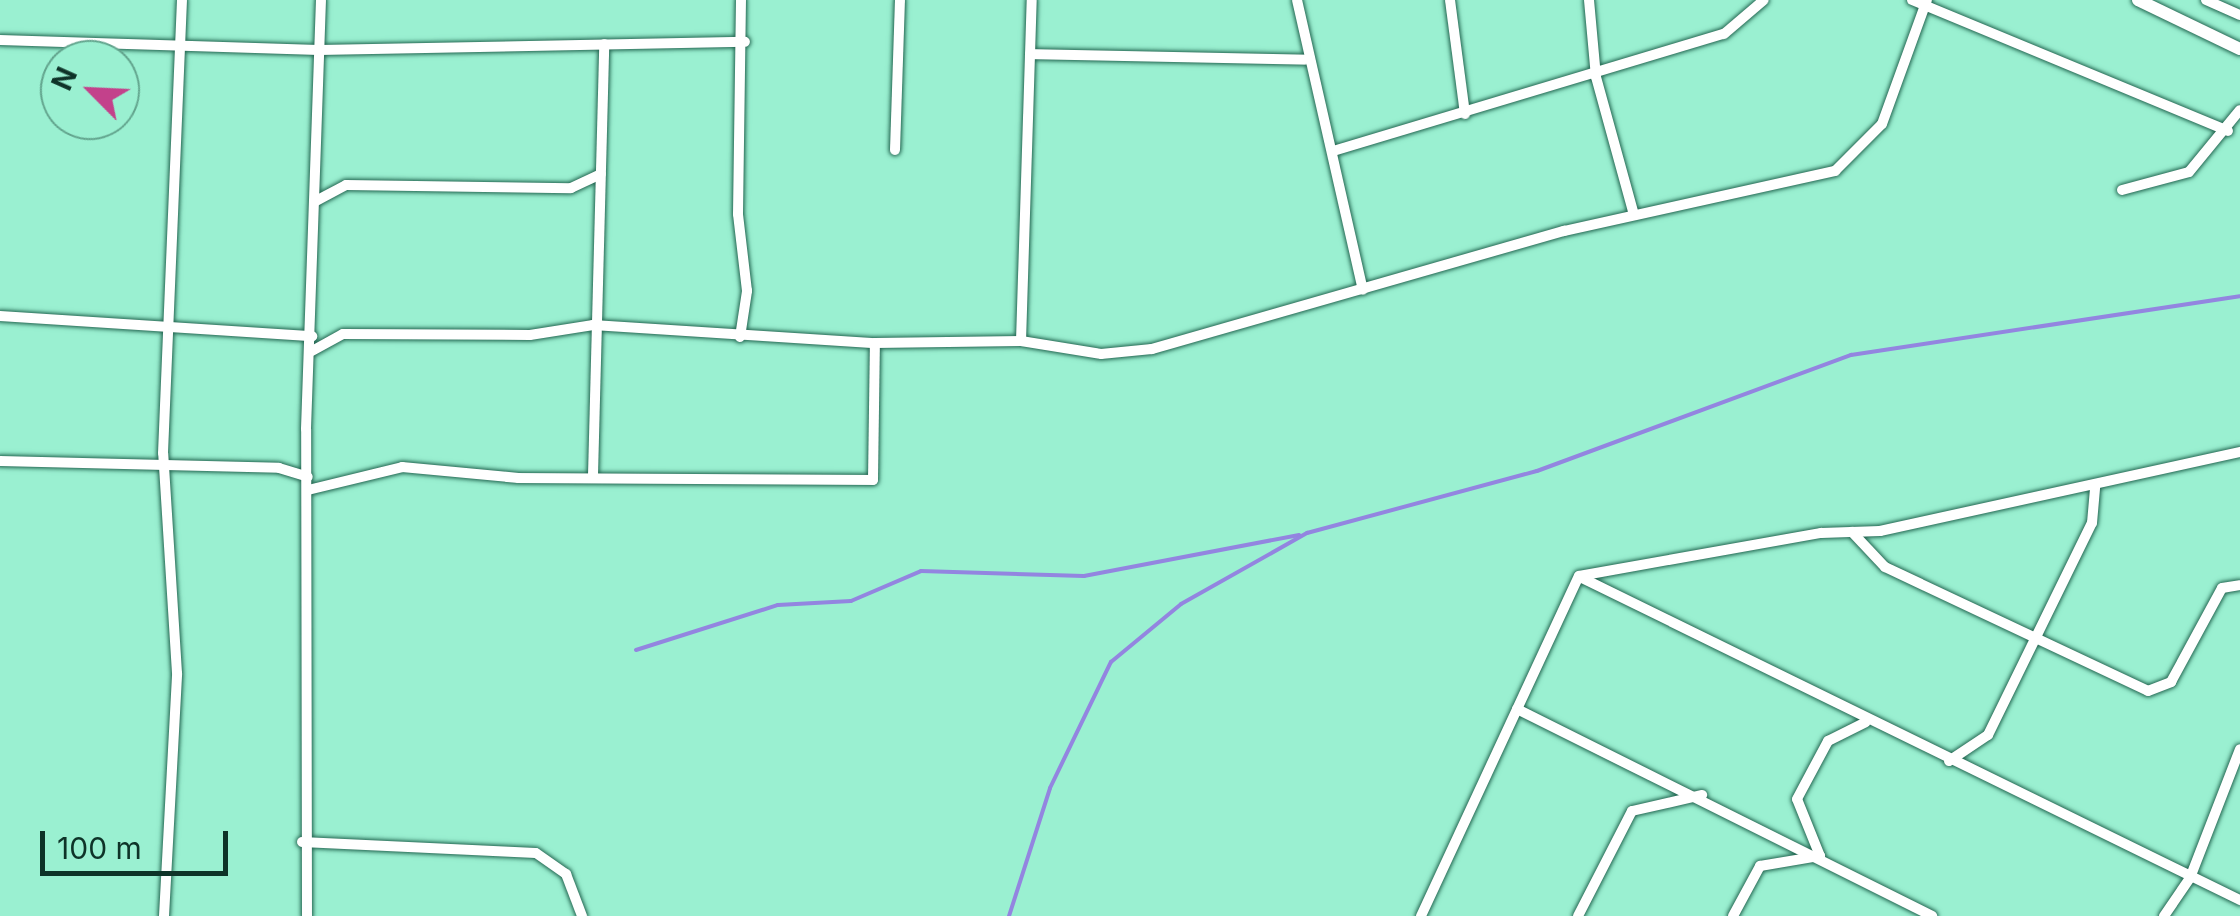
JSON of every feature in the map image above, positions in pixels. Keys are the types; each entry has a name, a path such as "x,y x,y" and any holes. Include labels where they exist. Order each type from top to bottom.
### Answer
{"street":[{"path":"164,916 177,674 165,467 185,44 182,0"},
{"path":"307,916 302,842 320,0"},
{"path":"740,0 744,42 740,337"},
{"path":"894,150 900,0"},
{"path":"1021,341 1032,0"},
{"path":"1298,0 1305,60 1333,151 1363,290"},
{"path":"1450,0 1465,114"},
{"path":"1589,0 1596,76 1634,215"},
{"path":"1333,151 1596,76 1724,34 1764,0"},
{"path":"1912,0 1926,2 2228,130"},
{"path":"2138,0 2240,49"},
{"path":"2206,0 2240,15"},
{"path":"312,351 342,334 530,335 593,325 875,344 1021,341 1100,354 1152,349 1634,215 1840,170 1882,124 1926,2"},
{"path":"0,40 319,50 744,42"},
{"path":"593,475 593,325 604,44"},
{"path":"1030,54 1305,60"},
{"path":"2122,190 2189,172 2228,130 2240,110"},
{"path":"314,202 346,185 571,188 601,174"},
{"path":"0,316 170,332 312,336"},
{"path":"0,461 165,467 308,483 402,468 873,480 875,344"},
{"path":"1579,576 1852,532 2094,487 2240,452"},
{"path":"1948,761 1980,746 2092,523 2094,487"},
{"path":"1852,532 1885,567 2159,689 2222,588 2240,585"},
{"path":"1421,916 1579,576"},
{"path":"1579,576 1868,722 2240,900"},
{"path":"1517,709 1703,794 1932,916"},
{"path":"1820,856 1797,799 1828,741 1868,722"},
{"path":"2164,916 2190,878 2240,749"},
{"path":"1578,916 1632,811 1703,794"},
{"path":"302,842 536,853 566,874 582,916"},
{"path":"1733,916 1760,866 1820,856"}],"waterway":[{"path":"1009,916 1050,788 1111,662 1181,604 1307,533 1537,471 1851,355 2240,296"},
{"path":"636,650 778,605 851,601 921,571 1084,576 1299,535"}]}
